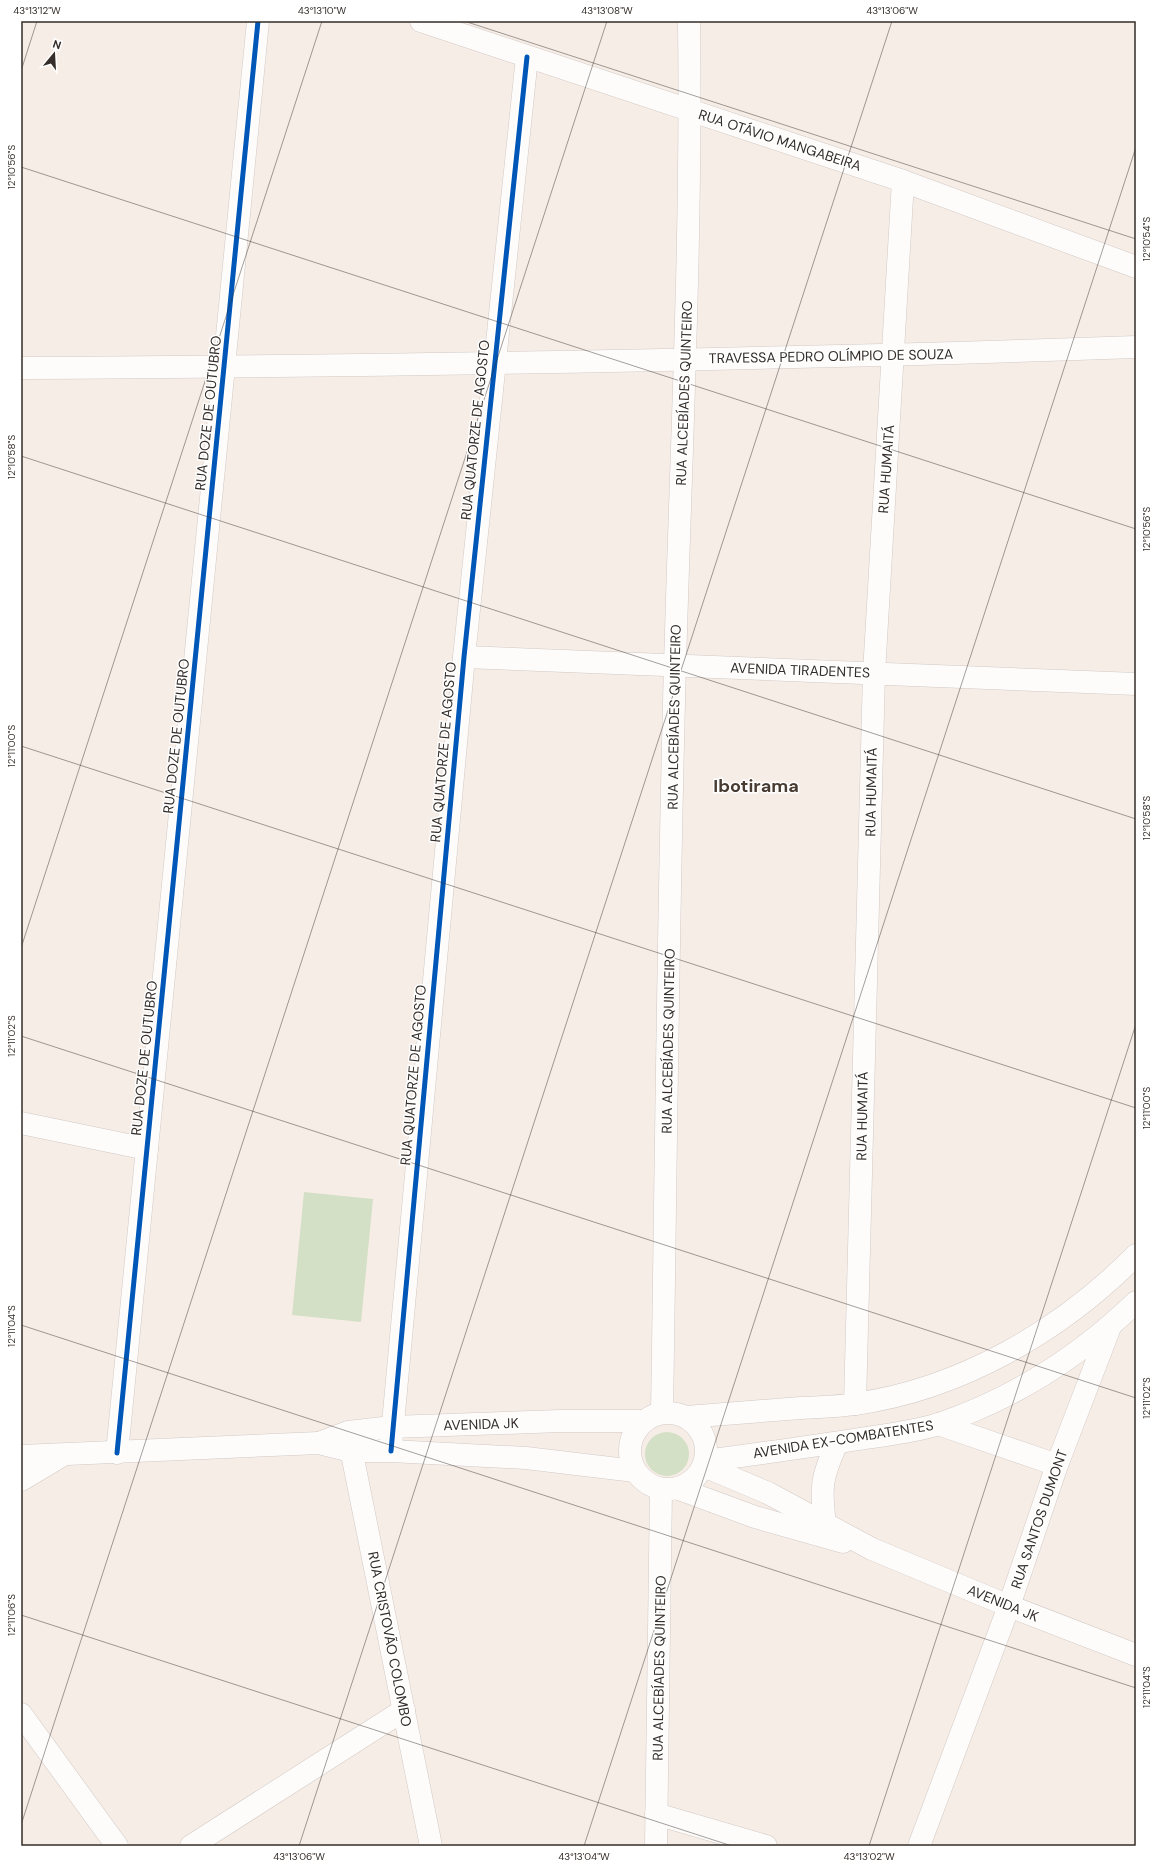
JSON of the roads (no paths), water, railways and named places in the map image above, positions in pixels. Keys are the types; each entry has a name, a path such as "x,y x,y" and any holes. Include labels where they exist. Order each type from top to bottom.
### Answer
{"street":[{"name":"RUA DOZE DE OUTUBRO","path":"117,1453 258,21"},
{"name":"RUA OTÁVIO MANGABEIRA","path":"421,21 903,181 1136,267"},
{"name":"RUA ALCEBÍADES QUINTEIRO","path":"653,1417 685,359 690,110 689,21"},
{"name":"RUA QUATORZE DE AGOSTO","path":"391,1451 392,1427 464,657 527,57"},
{"name":"RUA HUMAITÁ","path":"855,1404 874,673 903,181"},
{"name":"TRAVESSA PEDRO OLÍMPIO DE SOUZA","path":"21,368 494,364 893,355 1136,347"},
{"name":"AVENIDA TIRADENTES","path":"464,657 1136,684"},
{"path":"21,1123 146,1149"},
{"path":"686,1417 855,1404 916,1391 966,1373 1035,1336 1083,1303 1120,1272 1136,1255"},
{"name":"AVENIDA EX-COMBATENTES","path":"705,1464 900,1433 938,1424 982,1407 1022,1389 1069,1359 1110,1327 1136,1302"},
{"name":"RUA SANTOS DUMONT","path":"919,1846 1009,1606 1057,1465 1110,1327"},
{"path":"674,1413 686,1417 695,1423 701,1431 707,1451 705,1464 694,1480 670,1489 651,1486 641,1479 635,1471 629,1450 631,1439 653,1417 674,1413"},
{"name":"AVENIDA JK","path":"350,1442 392,1427 653,1417"},
{"path":"938,1424 1057,1465"},
{"name":"AVENIDA JK","path":"21,1456 350,1442 391,1451 526,1458 635,1471"},
{"name":"RUA CRISTOVÃO COLOMBO","path":"350,1442 431,1846"},
{"path":"825,1523 822,1498 823,1481 825,1470 837,1443"},
{"path":"21,1480 63,1455"},
{"name":"AVENIDA JK","path":"705,1464 768,1493 872,1549 1009,1606 1136,1655"},
{"name":"RUA ALCEBÍADES QUINTEIRO","path":"656,1846 656,1814 670,1489"},
{"name":"AVENIDA JK","path":"670,1489 762,1520 872,1549"},
{"path":"191,1846 404,1710"},
{"path":"21,1714 117,1846"},
{"path":"656,1814 766,1846"}],"district":[{"name":"Ibotirama","path":"756,786"}]}
